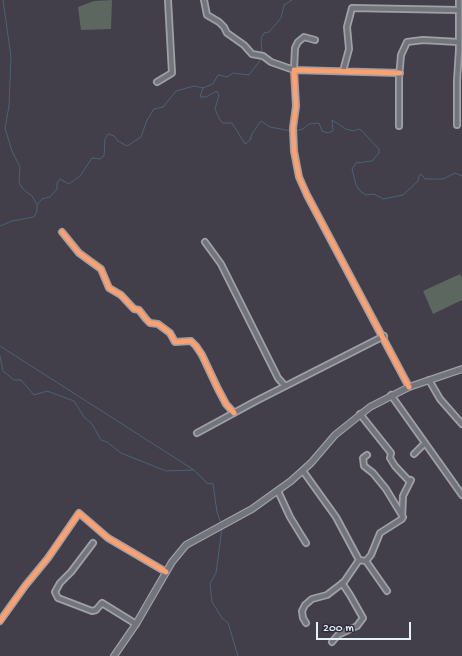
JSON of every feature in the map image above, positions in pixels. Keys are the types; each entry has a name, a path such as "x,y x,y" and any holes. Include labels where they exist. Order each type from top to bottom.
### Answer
{"main road":[{"path":"114,656 136,624 172,562 186,545 278,492 303,471 335,435 360,414 391,395 409,387 462,369"}],"street":[{"path":"157,82 172,73 168,0"},
{"path":"204,0 207,15 219,22 227,33 244,44 252,54 262,56 294,70 400,73"},
{"path":"457,125 459,0"},
{"path":"343,71 349,49 347,27 352,8 458,10"},
{"path":"315,40 304,37 298,42 296,48 294,70 296,106 293,130 294,151 298,170 307,195 384,336 409,387"},
{"path":"399,126 401,55 407,42 423,40 458,42"},
{"path":"62,232 79,253 101,269 109,288 121,295 134,309 139,310 150,323 158,324 170,333 175,342 191,341 196,346 202,355 220,394 234,413"},
{"path":"205,242 221,264 240,305 256,332 278,378 285,386"},
{"path":"197,433 285,386 384,336"},
{"path":"430,380 440,399 462,424"},
{"path":"391,395 462,495"},
{"path":"360,414 391,454 390,458 395,466 410,481 403,496 403,517 392,527 380,533 378,540 366,561"},
{"path":"414,454 425,443"},
{"path":"367,455 364,458 364,466 373,473 386,489 403,517"},
{"path":"303,471 336,518 359,560"},
{"path":"278,492 290,517 306,543"},
{"path":"0,621 25,586 48,558 79,513 108,538 166,572"},
{"path":"93,543 72,572 60,583 55,592 58,598 92,611 96,610 102,603 136,624"},
{"path":"359,560 366,561 387,591"},
{"path":"306,622 303,618 302,611 305,605 312,599 327,595 342,583 359,560"},
{"path":"332,642 338,636 357,626 363,618 350,594 342,583"}],"shaded area":[{"path":"112,0 111,29 81,30 78,7 94,1"},
{"path":"460,274 462,278 462,300 433,314 423,291"}],"waterway":[{"path":"3,0 11,57 9,106 5,128 12,151 20,167 19,183 24,190 32,196 37,204"},
{"path":"262,53 261,39 264,33 269,32 281,18 284,5 292,0"},
{"path":"0,226 12,221 34,217 37,211 37,205 42,199 50,197 57,189 57,183 60,179 69,184 80,176 92,158 100,159 104,156 105,139 108,134 114,136 118,141 127,146 141,137 147,120 154,109 163,107 176,91 194,86 203,88 213,84 218,75 227,77 233,73 249,75 262,58"},
{"path":"203,88 200,97 206,97 217,91 219,95 215,109 220,120 223,123 232,123 245,144 250,140 252,134 261,121 270,127 291,131"},
{"path":"295,131 303,129 309,124 319,123 322,131 328,133 333,131 332,120 346,129 353,131 360,129 379,149 379,153 372,161 356,163 352,169 356,185 360,191 366,195 374,194 383,199 403,195 418,181 421,174 425,179 443,179 455,173 462,176"},
{"path":"0,346 194,470 207,483 213,484 217,512 221,523"},
{"path":"0,356 3,371 14,380 21,380 34,395 47,391 74,401 84,417 92,424 101,440 107,442 121,453 166,471 193,470"},
{"path":"222,528 216,573 210,583 212,602 222,618 228,623 238,656"}],"cycle path":[{"path":"400,73 294,70 296,106 293,128 294,151 299,177 307,195 409,387"},
{"path":"62,232 79,253 101,269 109,288 121,295 134,309 139,310 150,323 158,324 170,333 175,342 191,341 196,346 226,404 234,413"},
{"path":"0,621 25,586 48,558 79,513 108,538 166,572"}]}
